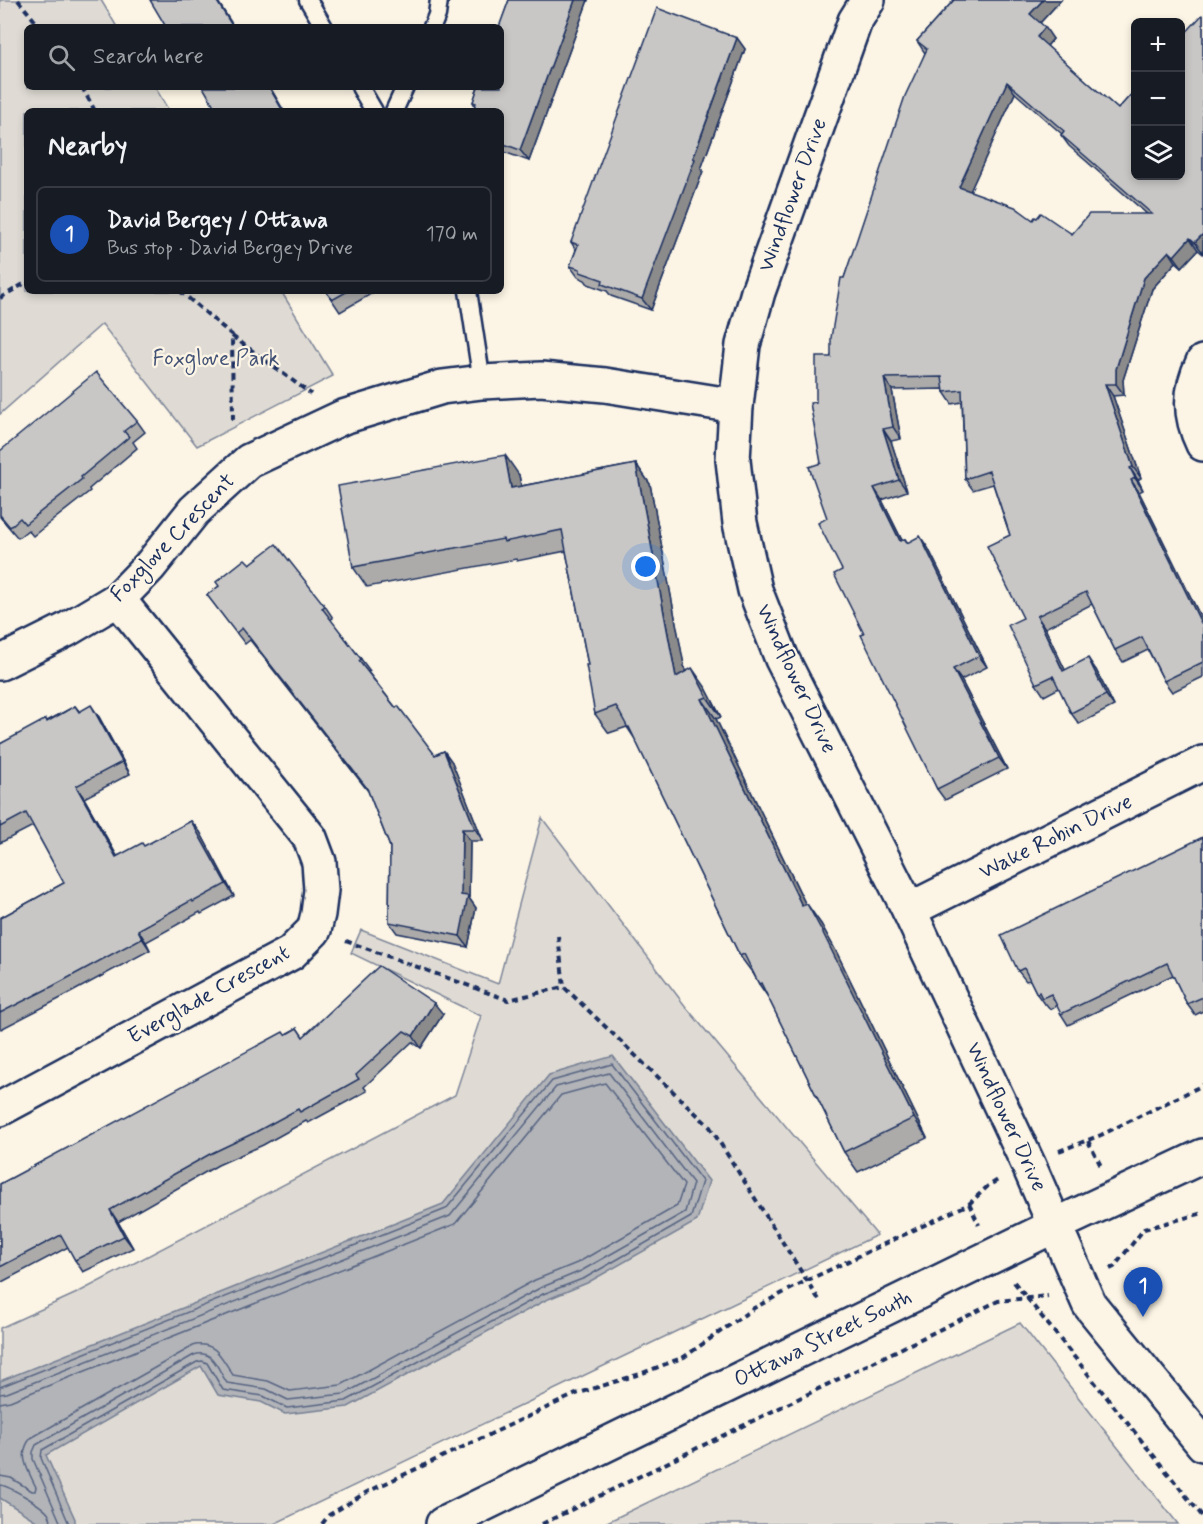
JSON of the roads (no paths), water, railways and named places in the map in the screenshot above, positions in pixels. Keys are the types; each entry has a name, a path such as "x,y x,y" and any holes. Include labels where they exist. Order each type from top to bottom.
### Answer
{"street":[{"name":"Windflower Drive","path":"868,0 855,21 758,292 743,345 736,406 734,460 740,523 755,590 782,659 909,910 1056,1225 1089,1304 1203,1444"},
{"path":"1203,362 1196,376 1191,406 1196,431 1203,444"},
{"name":"Foxglove Crescent","path":"0,663 66,630 118,598 150,566 194,511 249,461 343,417 442,387 541,379 605,385 736,406"},
{"name":"Everglade Crescent","path":"0,1109 291,953 314,930 321,890 319,862 309,838 118,598"},
{"name":"Wake Robin Drive","path":"909,910 1203,763"},
{"name":"Ottawa Street South","path":"443,1524 1056,1225 1203,1156"}],"lane":[{"path":"308,0 322,24"},
{"path":"434,24 438,15 439,0"},
{"path":"362,90 372,108"},
{"path":"395,108 404,90"},
{"path":"468,294 482,382"}],"water":[{"path":"613,1056 709,1181 697,1221 587,1283 546,1300 348,1407 285,1414 261,1402 218,1395 201,1366 46,1455 75,1519 75,1524 41,1524 0,1498 0,1381 443,1204 549,1075"}],"place":[{"name":"David Bergey / Ottawa","path":"1143,1317"}],"park label":[{"name":"Foxglove Park","path":"216,359"}]}
